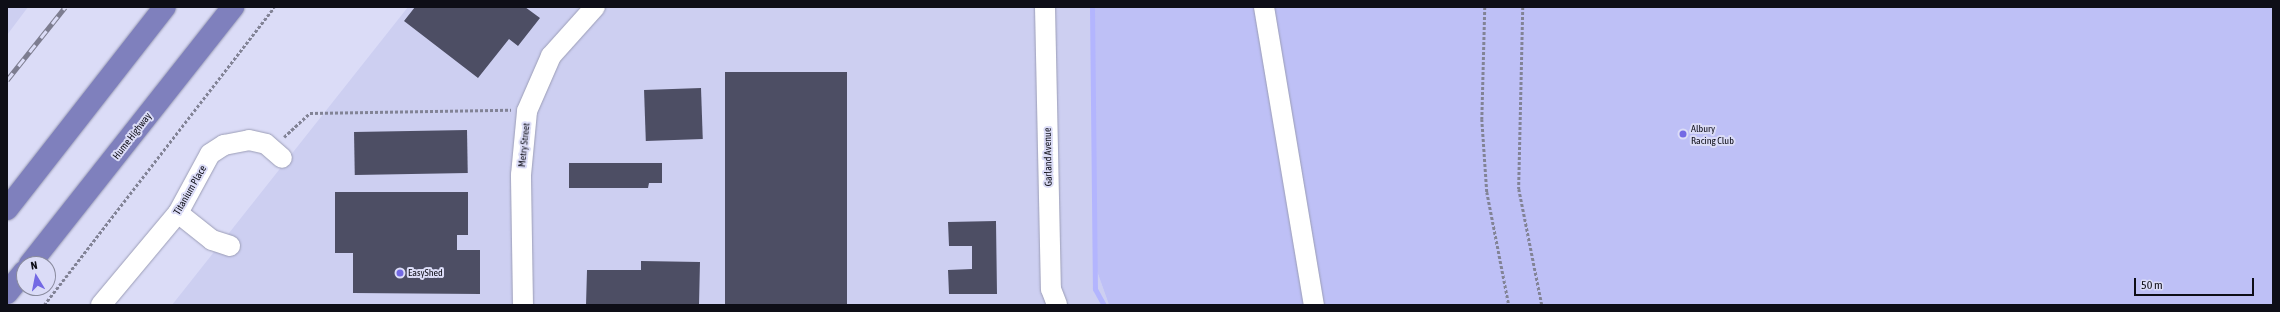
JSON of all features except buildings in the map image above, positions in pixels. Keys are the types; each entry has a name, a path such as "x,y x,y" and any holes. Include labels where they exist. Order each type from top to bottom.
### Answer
{"highway":[{"path":"7,209 165,7"},
{"name":"Hume Highway","path":"36,256 233,7"},
{"path":"7,293 16,282"}],"street":[{"name":"Metry Street","path":"523,305 521,175 527,111 552,56 596,7"},
{"name":"Garland Avenue","path":"1045,7 1051,289 1058,305"},
{"path":"1264,7 1314,305"},
{"name":"Titanium Place","path":"101,305 178,213 210,154 224,145 249,140 266,144 278,154"},
{"path":"178,213 212,240 230,246"}],"path":[{"path":"44,305 274,7"},
{"path":"1485,7 1482,119 1487,192 1509,305"},
{"path":"1523,7 1519,188 1542,305"},
{"path":"278,154 292,126 310,113 497,109"}],"shaded area":[{"path":"7,7 28,7 7,35"},
{"path":"408,7 1095,7 1093,260 1109,305 172,305"},
{"name":"Albury Racing Club","path":"1095,7 2273,7 2273,305 1109,305 1093,260"}],"waterway":[{"path":"1092,7 1095,289 1104,305"}],"railway":[{"path":"7,80 65,7"}],"place":[{"name":"Albury Racing Club","path":"1683,134"},
{"name":"EasyShed","path":"400,273"}]}
